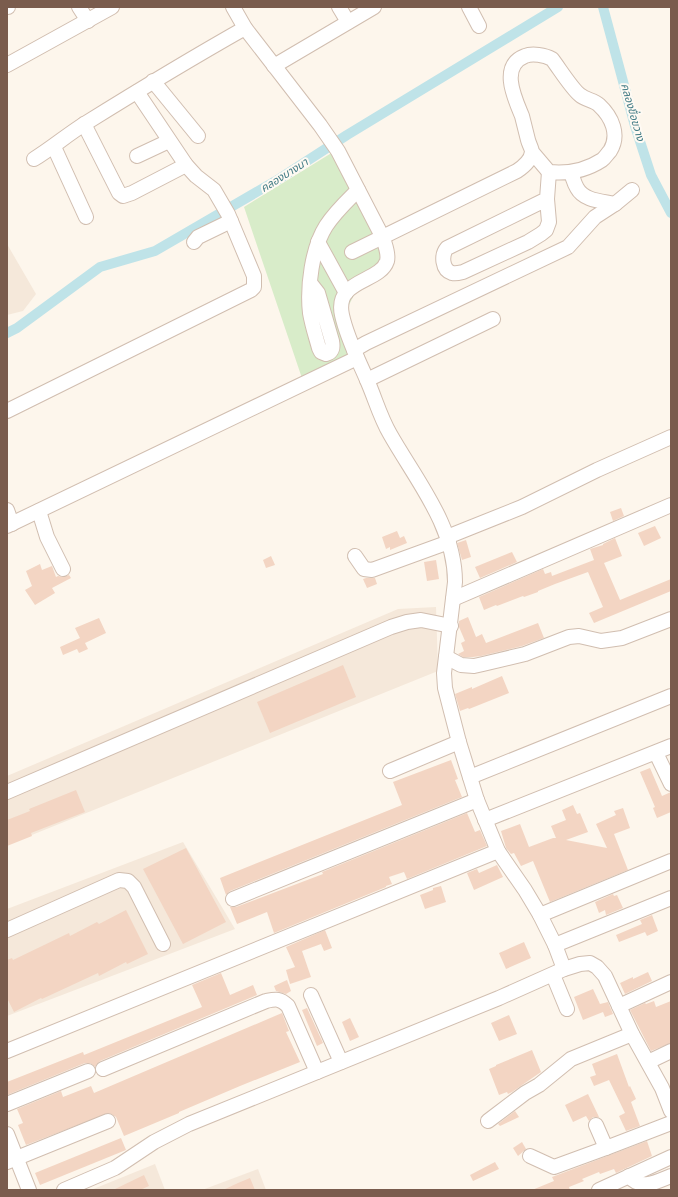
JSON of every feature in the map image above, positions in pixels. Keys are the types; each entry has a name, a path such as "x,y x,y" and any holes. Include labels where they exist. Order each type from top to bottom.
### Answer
{"street":[{"path":"79,7 88,21"},
{"path":"7,65 112,7"},
{"path":"233,7 245,28 320,125 338,151 383,238 388,256 385,266 346,292 342,298 341,314 389,432 434,506 442,522 448,540 456,570 451,626 444,673 445,688 459,742 477,800 498,851 525,890 555,945 567,1009"},
{"path":"339,7 348,22"},
{"path":"274,66 374,7"},
{"path":"469,7 479,26"},
{"path":"34,159 54,147 84,124 153,81 245,28"},
{"path":"547,199 447,248 442,258 445,267 451,273 456,274 463,272 528,242 546,230 549,222 547,199 549,172 532,152 511,85 513,66 518,60 526,56 533,55 552,59 580,95 600,105 608,115 615,130 614,142 604,159 588,168 571,173 549,172"},
{"path":"153,81 198,136"},
{"path":"7,411 251,290 254,287 254,276 229,217 214,190 196,176 186,165 137,92"},
{"path":"84,124 119,193 123,196 132,193 186,165"},
{"path":"137,156 170,141"},
{"path":"54,147 86,217"},
{"path":"352,252 517,171 525,166 532,152"},
{"path":"571,173 577,188 582,195 615,204"},
{"path":"311,284 312,268 318,242 326,226 337,211 358,190"},
{"path":"7,510 10,525 356,354 366,343 568,247 596,217 632,190"},
{"path":"194,242 198,237 229,217"},
{"path":"318,242 346,292"},
{"path":"367,380 493,319"},
{"path":"355,556 364,569 372,570 448,540 671,437"},
{"path":"453,599 671,505"},
{"path":"39,511 47,538 63,570"},
{"path":"446,657 461,665 474,666 525,654 569,637 585,637 602,641 622,638 671,619"},
{"path":"7,792 391,627 407,622 421,620 451,626"},
{"path":"470,777 671,696"},
{"path":"390,771 459,742"},
{"path":"485,820 671,746"},
{"path":"656,753 671,784"},
{"path":"234,899 477,800"},
{"path":"7,1051 498,851"},
{"path":"540,915 671,861"},
{"path":"7,930 119,880 128,881 134,887 164,944"},
{"path":"555,945 671,898"},
{"path":"64,1190 115,1168 154,1142 178,1129 580,964 590,963 597,967 605,976 632,1034 662,1088 671,1111"},
{"path":"619,1006 671,982"},
{"path":"311,995 341,1062"},
{"path":"103,1069 266,1001 275,999 282,1000 288,1006 317,1072"},
{"path":"488,1121 539,1085 571,1059 632,1034"},
{"path":"648,1062 671,1051"},
{"path":"7,1104 88,1071"},
{"path":"12,1160 108,1121"},
{"path":"530,1156 554,1167 671,1123"},
{"path":"596,1125 606,1148"},
{"path":"7,1134 12,1160 29,1190"},
{"path":"599,1190 671,1157"},
{"path":"629,1176 634,1182 643,1185 671,1176"}],"shaded area":[{"path":"7,244 36,294 23,311 7,315"},
{"path":"436,607 438,671 7,845 7,776 398,609"},
{"path":"183,842 235,929 7,1016 7,909"},
{"path":"155,1164 165,1190 91,1190"},
{"path":"258,1169 266,1190 202,1190"}],"green space":[{"path":"338,149 391,250 357,289 348,307 349,326 362,361 305,387 244,207"}],"building":[{"path":"621,508 624,516 613,521 610,512"},
{"path":"655,526 661,538 644,546 638,533"},
{"path":"397,531 400,538 404,536 407,543 390,550 390,547 386,549 382,537"},
{"path":"615,538 622,556 604,563 620,600 671,579 671,591 594,623 589,613 603,607 588,572 538,592 484,610 479,597 543,569 545,574 551,572 552,576 594,560 590,549 603,545"},
{"path":"466,540 471,557 462,560 457,543"},
{"path":"512,552 517,562 480,578 475,567"},
{"path":"271,556 275,565 266,568 263,560"},
{"path":"436,560 439,579 427,581 424,562"},
{"path":"40,564 42,570 52,566 56,577 69,575 71,578 52,588 55,593 35,605 25,590 32,586 26,571"},
{"path":"375,578 377,584 367,588 363,579"},
{"path":"468,617 476,637 482,634 486,643 538,623 544,638 522,646 481,656 463,657 458,654 464,651 461,643 465,641 459,627 459,621"},
{"path":"99,618 106,633 85,643 88,649 79,653 77,649 63,655 60,647 80,638 75,628"},
{"path":"343,665 356,697 270,733 257,702"},
{"path":"502,676 509,693 469,709 460,711 455,694 472,687 472,689"},
{"path":"451,760 458,779 455,780 462,797 230,891 226,895 220,878 402,805 393,782"},
{"path":"650,768 662,796 671,792 671,812 657,818 653,808 655,807 640,772"},
{"path":"76,790 85,812 31,833 32,836 7,846 7,820 30,811 29,809"},
{"path":"573,805 577,814 580,813 588,832 566,840 607,848 596,824 616,815 614,811 623,808 630,828 614,834 628,870 550,902 533,861 521,866 514,853 511,854 506,848 501,831 520,824 529,847 556,838 551,826 566,820 562,810"},
{"path":"467,813 475,832 480,830 487,846 407,879 404,872 389,877 392,884 386,887 274,933 267,912 237,924 230,907 236,907 323,874 322,872"},
{"path":"186,848 226,922 183,944 143,869"},
{"path":"497,865 503,877 474,890 467,873 477,869 479,873"},
{"path":"441,886 446,902 425,909 420,895 433,890 433,888"},
{"path":"613,894 614,896 617,895 623,908 606,915 605,910 599,913 595,902"},
{"path":"126,910 148,954 127,964 126,962 99,976 98,973 42,999 41,998 14,1012 7,998 7,960 12,958 13,960 69,933 70,936 97,922 99,924"},
{"path":"652,915 658,931 647,936 645,932 619,942 616,935 642,924 640,920"},
{"path":"325,930 332,948 324,951 321,944 302,951 311,977 290,984 286,970 295,967 286,947"},
{"path":"524,942 531,958 506,969 499,953"},
{"path":"648,972 652,981 625,994 620,983"},
{"path":"221,973 230,995 253,985 257,995 100,1061 95,1067 90,1063 85,1063 7,1095 7,1082 83,1052 84,1055 202,1007 192,985"},
{"path":"287,980 291,991 286,994 276,991 274,986"},
{"path":"593,989 600,1004 608,1002 613,1014 605,1017 603,1012 583,1020 574,997"},
{"path":"654,1001 656,1007 671,1001 671,1043 651,1051 630,1010 645,1003"},
{"path":"307,1008 323,1043 317,1046 302,1010"},
{"path":"282,1013 289,1031 286,1032 300,1062 124,1136 116,1117 109,1113 26,1145 18,1125 23,1123 17,1109 61,1091 63,1097 91,1086 94,1093"},
{"path":"509,1015 517,1034 499,1041 491,1023"},
{"path":"350,1018 359,1037 350,1041 342,1022"},
{"path":"532,1050 541,1072 512,1092 499,1095 489,1069"},
{"path":"617,1054 629,1087 630,1086 636,1099 631,1102 640,1126 626,1131 619,1116 625,1113 609,1080 594,1086 590,1077 596,1075 592,1064"},
{"path":"588,1094 599,1117 593,1117 589,1121 586,1116 573,1122 565,1105"},
{"path":"515,1111 519,1117 500,1126 498,1124"},
{"path":"121,1138 126,1150 40,1185 35,1173"},
{"path":"647,1141 652,1156 616,1173 614,1169 600,1174 599,1172 582,1179 584,1181 569,1187 570,1190 532,1190 554,1181 552,1177"},
{"path":"522,1142 526,1149 518,1156 513,1148"},
{"path":"495,1162 499,1169 473,1181 470,1175"},
{"path":"144,1175 149,1186 140,1190 113,1190"},
{"path":"250,1178 255,1190 223,1190 238,1183"}],"waterway":[{"name":"คลองบางนา","path":"7,333 17,328 100,267 155,251 279,179 347,135 558,7"},
{"name":"คลองขื่อขวาง","path":"603,7 635,126 651,175 671,213"}]}
